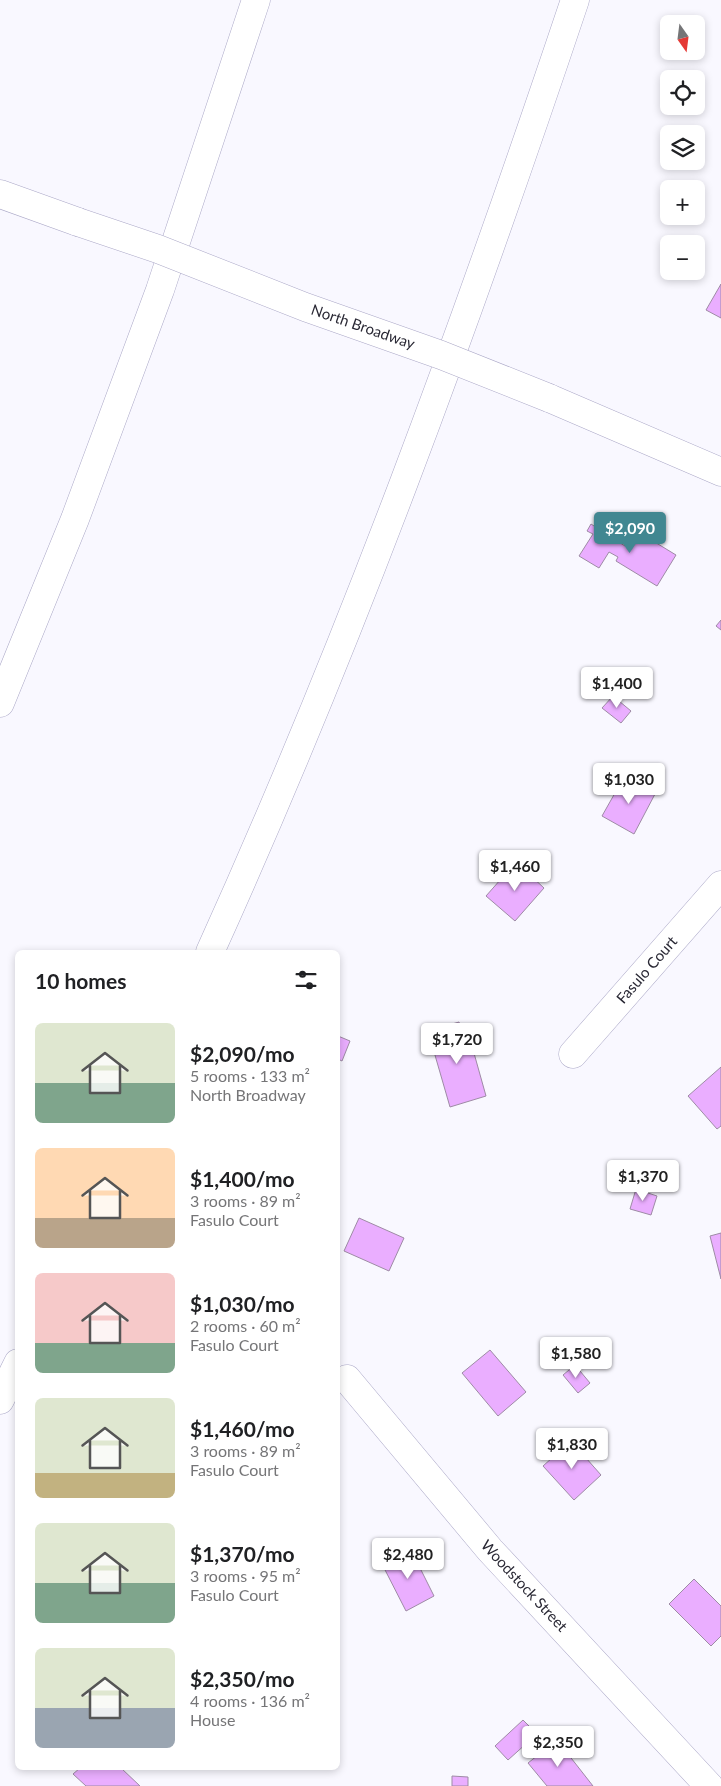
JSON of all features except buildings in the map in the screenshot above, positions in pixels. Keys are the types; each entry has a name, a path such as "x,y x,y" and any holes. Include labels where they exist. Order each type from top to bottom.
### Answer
{"main road":[{"path":"0,703 75,519 160,290 256,0"},
{"path":"211,950 327,677 428,421 534,123 574,0"},
{"name":"North Broadway","path":"0,194 158,250 305,307 441,355 550,398 721,472"},
{"name":"Fasulo Court","path":"573,1054 721,885"},
{"path":"0,1400 15,1369"},
{"name":"Woodstock Street","path":"347,1379 490,1550 710,1786"}]}
